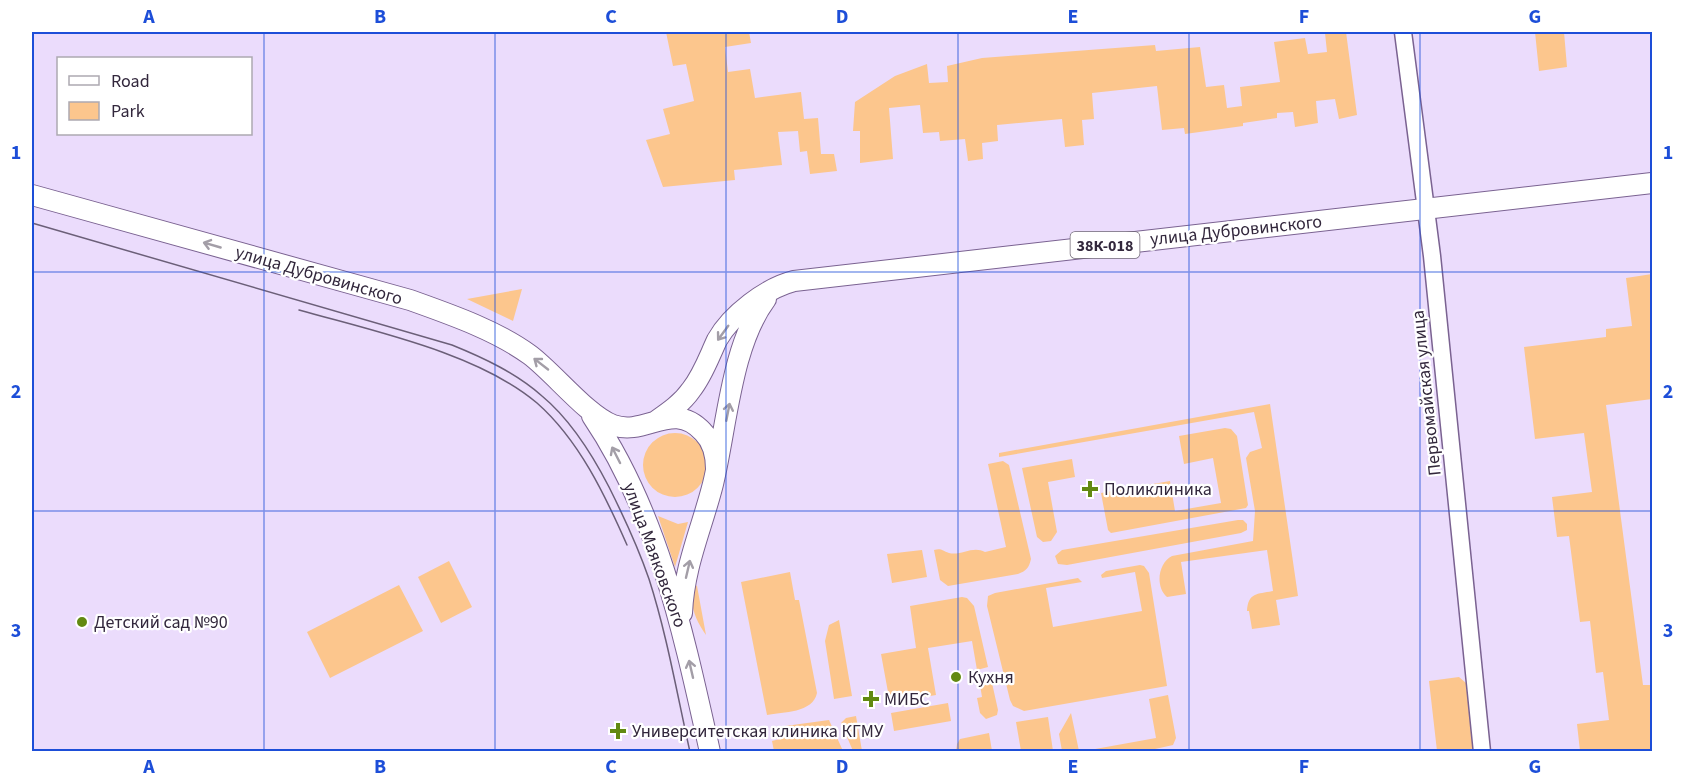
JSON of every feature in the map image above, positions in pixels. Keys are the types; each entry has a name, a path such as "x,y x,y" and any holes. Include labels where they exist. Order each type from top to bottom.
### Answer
{"main road":[{"name":"улица Дубровинского","path":"656,421 693,389 718,338 731,322 760,296 784,284 833,276 1653,183"},
{"name":"улица Дубровинского","path":"32,195 410,300 451,315 515,345 551,372 584,403"},
{"path":"682,627 683,588 716,469 733,387 748,330 767,298 784,284"},
{"path":"584,403 594,414 613,425 633,427 666,418 681,418 696,425 709,439 714,449 716,469"},
{"name":"улица Маяковского","path":"584,403 606,437 637,500 671,590 682,627 710,752"}],"street":[{"name":"Первомайская улица","path":"1403,32 1426,209 1482,752"}],"green space":[{"path":"666,32 749,32 751,43 725,47 728,72 750,69 755,98 801,92 804,119 818,118 821,154 834,154 837,171 810,174 807,151 800,152 798,131 778,132 782,165 734,170 735,180 663,187 646,140 670,134 663,109 694,101 686,64 673,66"},
{"path":"1346,32 1357,115 1339,119 1335,99 1316,101 1318,123 1295,127 1293,112 1277,113 1277,118 1243,123 1243,126 1185,134 1184,128 1162,130 1157,86 1092,93 1094,119 1082,120 1084,145 1065,147 1062,119 997,125 998,141 982,143 983,159 968,161 965,139 940,141 939,132 923,133 920,105 889,108 893,159 860,163 860,131 853,131 855,102 895,76 927,64 929,83 948,82 947,66 982,58 1155,45 1156,51 1200,47 1206,87 1224,85 1227,108 1242,106 1240,87 1280,82 1274,42 1305,38 1308,54 1327,52 1325,33"},
{"path":"1535,32 1564,32 1567,67 1539,71"},
{"path":"1652,274 1652,399 1606,405 1643,685 1652,685 1652,751 1580,751 1577,724 1609,720 1603,672 1596,673 1590,621 1580,622 1569,536 1557,537 1552,497 1592,492 1584,433 1535,439 1524,347 1606,337 1606,329 1632,326 1626,278"},
{"path":"522,289 513,321 467,299"},
{"path":"1270,404 1298,596 1276,600 1280,625 1252,629 1249,611 1247,611 1249,600 1252,597 1273,591 1267,550 1181,562 1186,594 1167,597 1163,593 1160,581 1161,569 1167,559 1172,556 1253,541 1255,511 1246,458 1250,452 1262,448 1254,412 999,457 999,453"},
{"path":"1231,429 1237,436 1248,505 1246,508 1111,533 1108,530 1101,493 1170,481 1175,511 1221,503 1213,458 1184,464 1179,436"},
{"path":"675,433 687,435 698,442 705,453 707,465 705,477 698,488 687,495 675,497 663,495 652,488 645,477 643,465 645,453 652,442 663,435"},
{"path":"1072,459 1075,477 1048,482 1057,532 1051,541 1043,542 1037,537 1022,468"},
{"path":"1003,461 1009,465 1031,559 1029,565 1018,574 948,586 940,580 934,550 954,554 976,550 985,552 1006,547 988,464"},
{"path":"658,516 678,524 688,522 675,567"},
{"path":"1243,520 1247,524 1247,530 1067,565 1058,564 1055,556 1062,550"},
{"path":"922,550 927,577 892,583 887,554"},
{"path":"449,561 472,607 441,623 418,577"},
{"path":"1144,566 1149,573 1167,686 1024,711 1013,706 987,606 988,596 1078,578 1082,582 1046,588 1053,627 1142,611 1135,572 1102,578 1101,575 1106,571"},
{"path":"790,572 795,600 799,600 817,693 814,700 804,708 767,715 741,582"},
{"path":"399,585 423,631 330,678 307,632"},
{"path":"695,585 697,586 706,635 692,605"},
{"path":"967,598 974,606 988,667 977,670 972,641 928,648 936,695 890,703 881,654 916,648 910,606"},
{"path":"839,620 852,696 834,699 825,641 829,625"},
{"path":"1459,677 1466,683 1474,751 1437,751 1429,681"},
{"path":"992,683 998,710 997,715 986,719 980,713 977,698 982,697 980,685"},
{"path":"1168,695 1176,738 1173,745 1146,751 1084,751 1156,738 1149,699"},
{"path":"948,703 951,721 894,731 891,713"},
{"path":"1071,713 1079,751 1062,751 1059,734"},
{"path":"856,716 862,751 853,751 841,723 846,718"},
{"path":"1048,717 1053,751 1021,751 1016,722"},
{"path":"829,720 843,751 774,751 772,741 780,739 778,727"},
{"path":"989,733 992,751 956,751 960,739"}],"tram line":[{"path":"32,223 452,345 499,367 532,388 553,405 580,438 615,498 630,532 645,567 655,600 690,752"},
{"path":"299,310 391,335 455,357 485,370 537,403 566,434 590,469 627,545"}],"place":[{"name":"Поликлиника","path":"1090,489"},
{"name":"Детский сад №90","path":"82,622"},
{"name":"Кухня","path":"956,677"},
{"name":"МИБС","path":"871,699"},
{"name":"Университетская клиника КГМУ","path":"618,731"}]}
